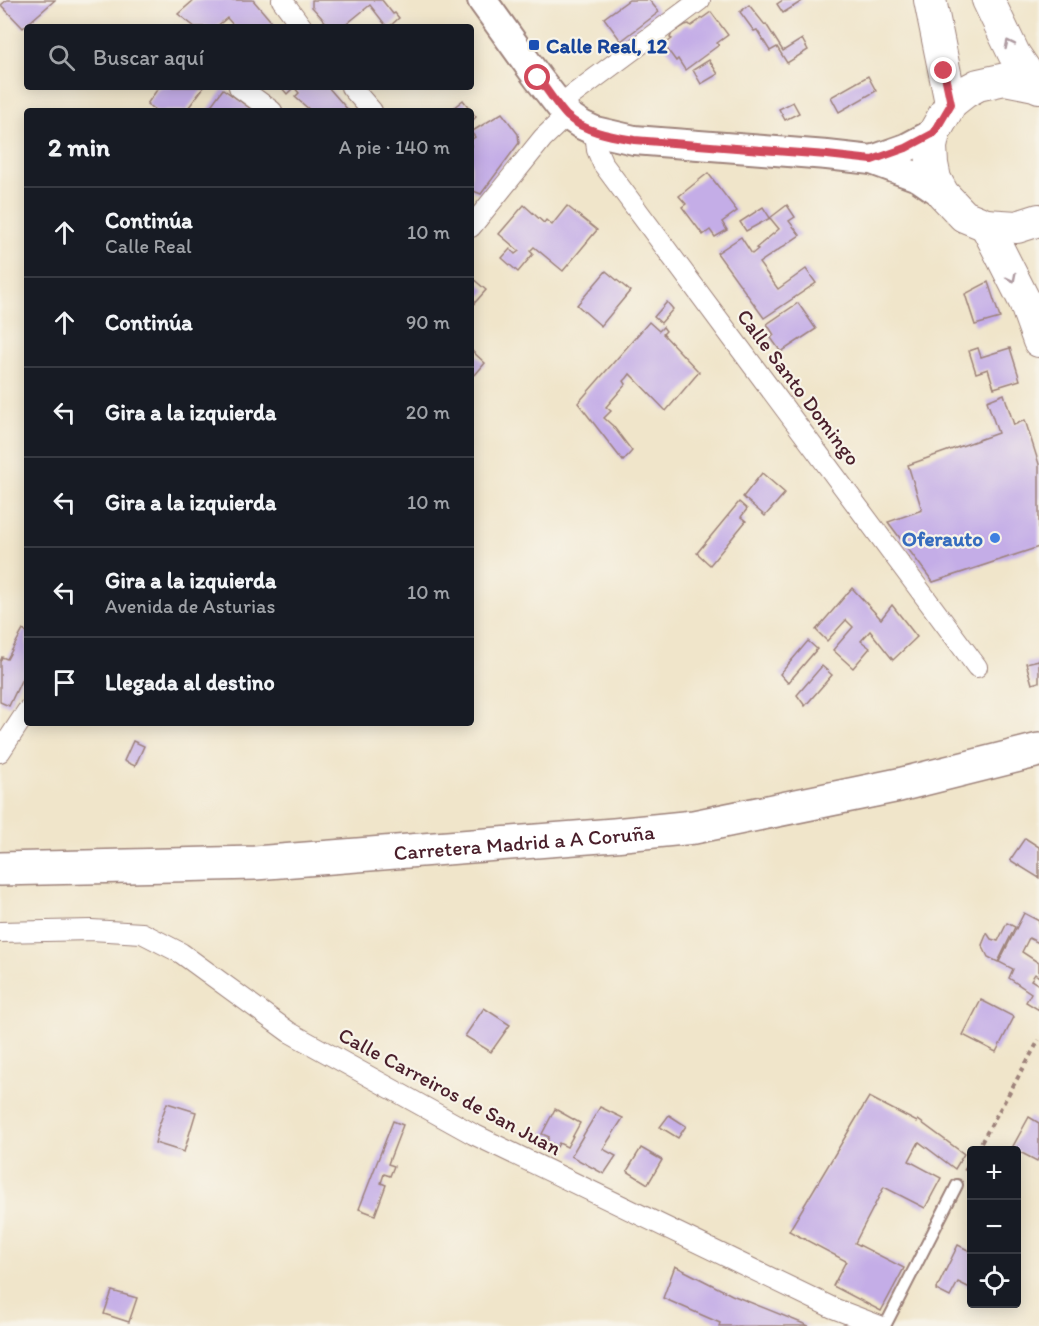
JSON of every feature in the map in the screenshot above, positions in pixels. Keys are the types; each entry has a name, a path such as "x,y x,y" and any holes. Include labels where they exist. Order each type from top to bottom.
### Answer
{"highway":[{"name":"Carretera Madrid a A Coruña","path":"0,869 255,863 694,827 899,785 1039,750"}],"main road":[{"path":"482,0 563,110 582,125 595,131 634,140 872,160 918,177 943,194 964,216 986,225 1017,227 1039,220"},
{"path":"930,0 951,104"},
{"path":"988,0 1014,54 1037,86"},
{"path":"943,194 935,178 931,147 934,133 951,104 978,85 1005,79 1037,86"},
{"path":"872,160 906,148 934,133"},
{"path":"986,225 1025,303 1039,341"}],"street":[{"path":"282,0 300,24"},
{"path":"474,222 499,194 563,110 700,0"},
{"path":"243,90 268,108"},
{"path":"354,90 369,108"},
{"name":"Calle Santo Domingo","path":"595,131 597,150 603,164 978,667"},
{"path":"0,752 24,716"},
{"name":"Calle Carreiros de San Juan","path":"0,932 91,930 142,933 181,953 289,1032 473,1134 834,1308 880,1326"}],"lane":[{"path":"885,1326 957,1185"}],"path":[{"path":"979,1146 1039,1040"}],"building":[{"path":"7,0 55,0 28,24 24,24 23,28 1,5"},
{"path":"194,0 253,0 273,24 232,24 227,18 220,24 191,24 178,14"},
{"path":"312,0 382,0 399,18 392,24 385,24 370,5 347,24 327,24 312,7"},
{"path":"629,0 649,0 659,12 621,41 604,18"},
{"path":"783,0 804,0 783,13 777,4"},
{"path":"749,5 766,24 783,51 802,39 808,50 787,63 777,47 770,51 757,30 754,31 740,12"},
{"path":"711,12 728,35 717,43 719,45 685,70 664,45 672,39 670,38 672,33 685,25 691,26"},
{"path":"709,60 718,74 701,84 693,70"},
{"path":"868,76 876,91 839,112 831,97"},
{"path":"157,90 202,90 188,108 152,108 147,104"},
{"path":"224,90 250,108 209,108"},
{"path":"296,90 331,90 346,108 308,108 295,97 299,93"},
{"path":"463,100 469,108 453,108"},
{"path":"793,102 799,113 785,120 779,109"},
{"path":"502,113 518,134 519,143 481,194 474,191 474,130"},
{"path":"708,173 737,211 722,222 727,230 715,237 710,230 703,235 682,207 686,204 679,196"},
{"path":"524,205 544,223 546,220 552,225 567,206 597,230 563,271 534,247 530,251 533,254 518,272 502,258 510,249 515,254 519,251 499,234"},
{"path":"787,205 795,217 789,221 800,235 759,263 778,289 806,269 816,283 764,318 717,253 741,237 752,254 779,229 770,218"},
{"path":"763,207 770,218 746,231 740,222"},
{"path":"606,271 630,291 601,326 577,305"},
{"path":"474,280 486,290 474,304"},
{"path":"988,282 1000,318 975,325 965,294"},
{"path":"667,302 673,309 661,323 654,317"},
{"path":"798,303 816,329 781,352 771,338 774,335 767,324"},
{"path":"649,322 659,331 663,327 666,331 663,334 699,372 666,411 630,374 624,381 626,384 606,407 611,411 604,418 632,451 623,461 578,403"},
{"path":"978,348 981,357 1010,348 1020,380 994,388 988,369 976,373 969,351"},
{"path":"474,353 485,363 474,374"},
{"path":"1004,394 1014,425 1025,420 1039,464 1039,547 933,582 888,522 922,510 908,465 998,433 987,401"},
{"path":"762,473 785,493 765,516 743,497"},
{"path":"739,502 747,509 741,517 746,521 710,565 697,553"},
{"path":"852,588 881,619 892,605 917,637 893,660 870,631 861,641 870,648 853,668 833,650 853,627 846,620 827,641 816,630"},
{"path":"24,630 24,674 9,706 0,702 0,662 2,657 7,659"},
{"path":"808,641 817,649 788,683 780,674"},
{"path":"1039,660 1039,682 1032,684 1026,663"},
{"path":"822,666 832,675 805,706 797,695"},
{"path":"133,741 144,746 135,766 124,761"},
{"path":"1025,838 1039,847 1039,878 1010,860"},
{"path":"1024,913 1039,921 1039,943 1029,938 1022,952 1039,963 1039,977 1035,974 1031,980 1039,985 1039,1010 1026,1002 1031,993 1009,978 1013,969 999,962"},
{"path":"1007,923 1015,927 998,962 988,957 982,945 987,933 991,939 998,941"},
{"path":"981,1000 1014,1017 996,1052 963,1035"},
{"path":"484,1008 510,1025 491,1052 465,1036"},
{"path":"869,1097 917,1122 918,1120 964,1154 955,1169 919,1142 909,1161 941,1178 925,1208 884,1187 855,1243 904,1268 881,1311 833,1286 846,1261 789,1231"},
{"path":"167,1103 196,1112 184,1152 155,1143"},
{"path":"600,1107 623,1118 603,1149 616,1156 604,1174 571,1156"},
{"path":"555,1109 580,1123 567,1147 559,1143 557,1147 547,1141 549,1137 542,1134"},
{"path":"669,1115 686,1126 678,1138 660,1127"},
{"path":"1029,1117 1039,1123 1037,1161 1021,1153 1021,1146 1013,1146"},
{"path":"393,1121 403,1125 388,1164 394,1166 390,1176 384,1174 381,1183 386,1185 375,1215 359,1209"},
{"path":"641,1148 662,1160 648,1184 627,1171"},
{"path":"958,1245 967,1250 967,1286 958,1282 950,1297 936,1290"},
{"path":"675,1266 732,1295 809,1326 719,1326 720,1323 663,1298"},
{"path":"112,1291 137,1298 129,1322 104,1314"}],"place":[{"name":"Calle Real, 12","path":"534,45"},
{"name":"Oferauto","path":"995,538"}],"route":[{"path":"538,78 567,115 595,131 614,136 634,140 872,160 906,148 934,133 951,104 944,71"}]}
